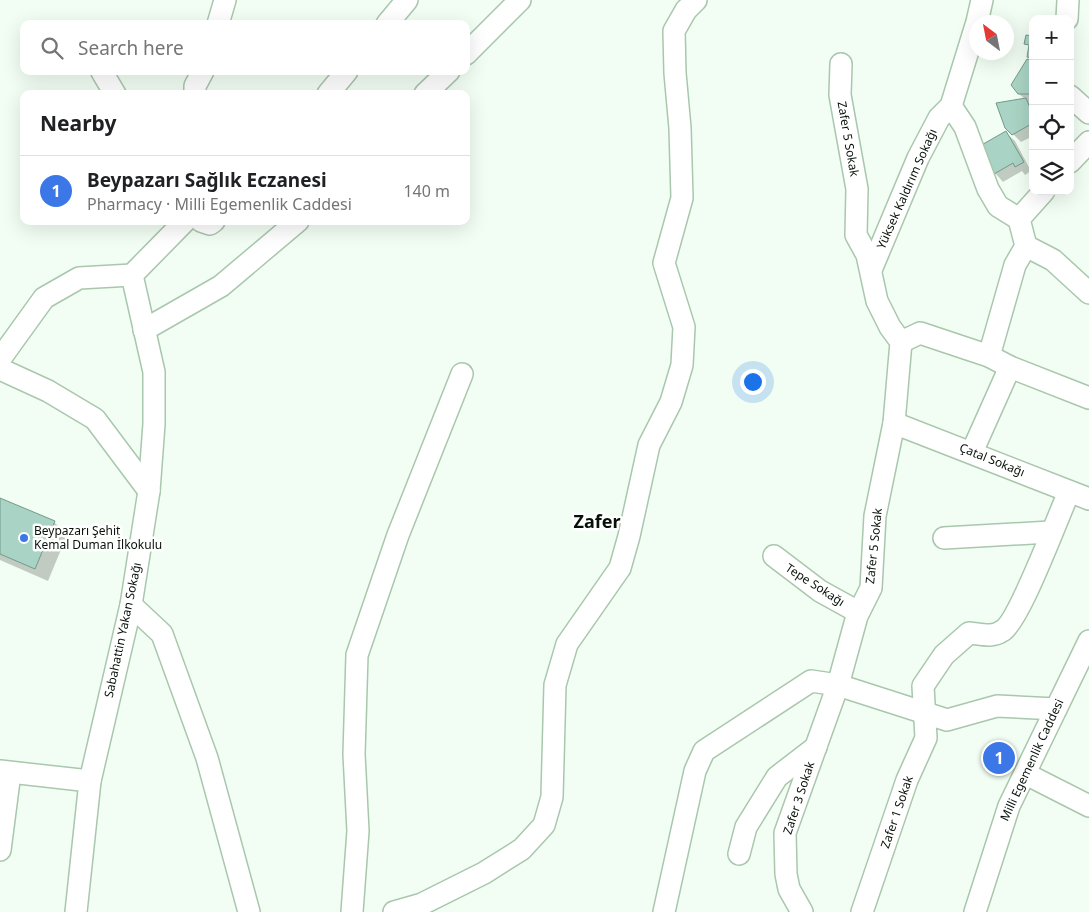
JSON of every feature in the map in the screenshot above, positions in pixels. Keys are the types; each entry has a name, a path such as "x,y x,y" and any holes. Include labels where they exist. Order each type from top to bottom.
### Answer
{"street":[{"path":"219,20 225,0"},
{"path":"390,20 407,0"},
{"path":"470,50 520,0"},
{"path":"394,912 422,904 484,873 522,849 544,825 552,797 555,685 567,644 620,568 649,445 671,402 682,365 684,327 664,263 682,198 680,128 674,73 674,31 686,10 696,0"},
{"name":"Yüksek Kaldırım Sokağı","path":"979,15 982,0"},
{"path":"1067,15 1068,0"},
{"name":"Yüksek Kaldırım Sokağı","path":"871,270 918,158 939,118 951,106 969,49"},
{"name":"Zafer 5 Sokak","path":"838,685 858,612 870,588 875,516 894,423 901,342 890,327 877,301 867,255 856,235 857,189 840,95 841,64"},
{"path":"104,75 113,90"},
{"path":"194,90 201,75"},
{"path":"331,90 344,75"},
{"path":"429,90 445,75"},
{"path":"1074,100 1089,113"},
{"path":"951,106 965,127 988,190 998,206 1019,219 1026,246 1015,265 989,356"},
{"path":"1074,158 1089,142"},
{"path":"1019,219 1040,195"},
{"path":"0,360 44,298 80,278 132,275 181,225"},
{"path":"144,330 221,286 293,225"},
{"path":"1026,246 1080,274 1089,293"},
{"name":"Sabahattin Yakan Sokağı","path":"76,912 90,782 131,605 149,491 154,424 154,372 132,275"},
{"path":"901,342 920,333 989,356 1010,367 1089,398"},
{"path":"972,452 1010,367"},
{"path":"0,369 48,391 95,419 149,491"},
{"path":"352,912 358,831 354,754 357,655 398,535 462,374"},
{"name":"Çatal Sokağı","path":"894,423 1089,499"},
{"name":"Zafer 1 Sokak","path":"862,912 907,780 926,738 923,686 944,655 969,633 993,636 1005,630 1018,611 1050,532 1069,492"},
{"path":"944,538 1050,532"},
{"name":"Tepe Sokağı","path":"774,556 820,591 858,612"},
{"path":"131,605 162,634 207,758 249,912"},
{"name":"Milli Egemenlik Caddesi","path":"975,912 1009,806 1089,641"},
{"path":"664,912 695,771 704,751 811,681 838,685 946,720 997,706 1056,709"},
{"name":"Zafer 3 Sokak","path":"797,909 789,889 786,874 785,833 838,685"},
{"path":"740,854 746,827 777,777 816,747"},
{"path":"0,850 5,772 90,782"},
{"path":"1026,774 1089,806"}],"building":[{"path":"1026,35 1029,35 1029,45 1024,44"},
{"path":"1027,59 1029,59 1029,94 1018,94 1011,85"},
{"path":"1026,98 1029,105 1029,125 1012,135 1005,128 996,103"},
{"path":"1006,131 1024,162 1015,167 1013,163 994,174 978,147"},
{"name":"Beypazarı Şehit Kemal Duman İlkokulu","path":"0,498 55,521 35,569 0,554"}],"place":[{"name":"Beypazarı Şehit Kemal Duman İlkokulu","path":"24,538"},
{"name":"Beypazarı Sağlık Eczanesi","path":"999,758"}],"district":[{"name":"Zafer","path":"597,522"}]}
